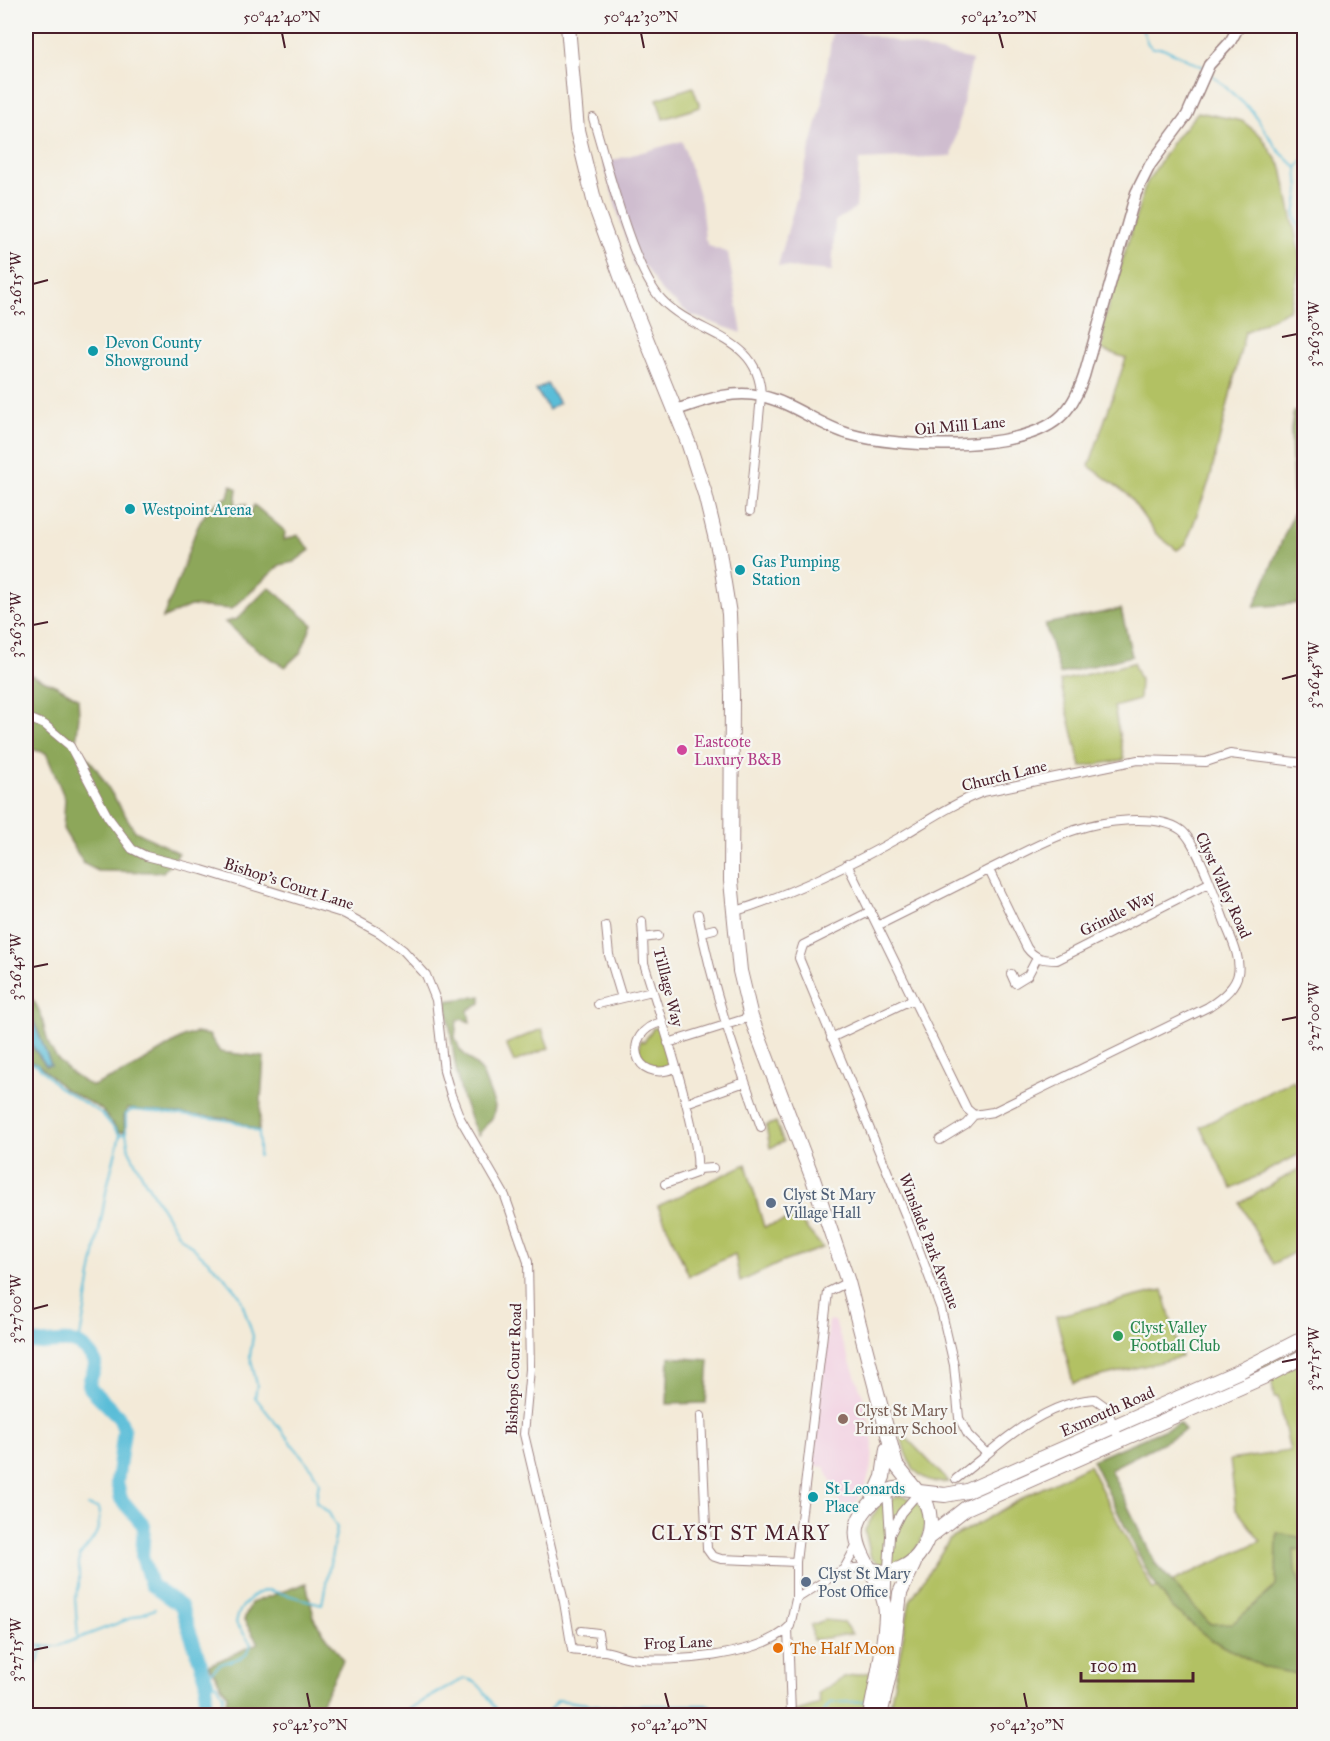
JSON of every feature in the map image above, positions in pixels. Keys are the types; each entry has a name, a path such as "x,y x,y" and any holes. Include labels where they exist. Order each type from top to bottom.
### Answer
{"main road":[{"path":"568,26 577,130 596,208 630,300 676,410 709,509 729,614 733,912 740,971 752,1017 813,1179 848,1282 873,1370 887,1438 896,1465 917,1491 931,1516 930,1537"},
{"name":"Exmouth Road","path":"920,1553 930,1537 966,1508 1305,1338"},
{"name":"Exmouth Road","path":"887,1491 902,1488 960,1494 1115,1432 1270,1374 1305,1356"},
{"path":"880,1716 879,1697 885,1606 881,1591 857,1545 859,1523 871,1504 886,1467 887,1438"},
{"path":"871,1504 887,1491"},
{"path":"869,1568 889,1573 901,1570 920,1553"},
{"path":"870,1716 879,1697 900,1593 920,1553"}],"street":[{"name":"Oil Mill Lane","path":"676,410 726,395 761,396 779,402 832,428 899,444 931,446 989,440 1032,431 1057,420 1073,402 1084,376 1136,193 1150,165 1187,115 1209,65 1230,42 1239,26"},
{"path":"593,118 641,269 648,281 668,306 741,350 749,357 759,375 761,396 750,511"},
{"name":"Bishop's Court Lane","path":"26,717 45,724 70,746 108,817 132,849 146,856 202,870 345,914 380,933 411,958 432,985 436,1000 444,1071 460,1118 505,1196 520,1232"},
{"name":"Church Lane","path":"733,912 798,889 961,801 983,792 1138,760 1206,762 1230,754 1305,763"},
{"name":"Clyst Valley Road","path":"879,925 1076,830 1104,824 1155,821 1183,830 1196,850 1238,952 1238,975 1229,994 1208,1007 993,1112 974,1115 966,1124 940,1140"},
{"path":"847,864 879,925 967,1109 974,1115"},
{"path":"989,870 1027,948 1037,958 1028,975 1014,982"},
{"name":"Grindle Way","path":"1037,958 1057,960 1209,884"},
{"name":"Winslade Park Avenue","path":"871,911 803,945 799,958 912,1231 941,1309 957,1385 959,1418 968,1435 987,1454"},
{"path":"698,914 709,970 735,1055 761,1127"},
{"name":"Tilllage Way","path":"642,921 644,963 693,1124 698,1169"},
{"path":"606,926 609,955 622,998"},
{"path":"702,932 714,929"},
{"name":"Tilllage Way","path":"643,938 658,936"},
{"path":"598,1004 652,991"},
{"path":"831,1038 913,999"},
{"path":"668,1043 752,1017"},
{"path":"662,1022 650,1026 640,1036 636,1044 637,1056 642,1065 652,1072 675,1068"},
{"path":"686,1103 745,1082"},
{"path":"665,1184 696,1173 698,1169 713,1168"},
{"name":"Bishops Court Road","path":"520,1232 530,1274 530,1368 524,1434 557,1576"},
{"path":"791,1715 788,1629 796,1599 796,1562 828,1292 848,1282"},
{"path":"956,1479 987,1454 1046,1413 1085,1400 1102,1402 1115,1432"},
{"path":"701,1416 698,1432 707,1549 712,1556 721,1559 796,1562"},
{"path":"885,1606 890,1536 886,1467"},
{"path":"890,1536 901,1513 917,1491"},
{"path":"796,1599 844,1569 857,1545"},
{"path":"844,1569 869,1568"},
{"name":"Frog Lane","path":"557,1576 564,1602 571,1649 601,1651 641,1659 705,1658 746,1648 788,1629"},
{"path":"580,1631 598,1633 601,1651"}],"shaded area":[{"path":"833,26 972,60 952,156 859,160 856,208 835,221 832,271 778,266 822,105"},
{"path":"682,141 701,202 705,239 709,246 728,253 742,333 691,315 661,291 646,267 634,266 603,163"},
{"name":"Clyst St Mary Primary School","path":"829,1320 834,1321 865,1402 873,1443 872,1464 866,1485 855,1504 844,1513 825,1467 812,1466"}],"green space":[{"path":"693,87 700,107 663,119 657,99"},
{"path":"1198,112 1242,121 1261,136 1282,168 1301,262 1289,310 1245,332 1210,479 1186,544 1177,550 1156,534 1127,494 1089,466 1126,358 1102,350 1104,320 1146,184 1174,140"},
{"path":"1294,411 1304,413 1304,603 1254,607 1294,512 1291,430"},
{"path":"231,485 237,489 235,505 246,504 248,518 254,505 285,531 284,540 298,535 310,550 294,562 280,565 232,609 190,606 162,619 202,518 209,509 228,497"},
{"path":"269,587 312,624 301,652 285,667 259,651 225,622 237,619"},
{"path":"1121,609 1132,656 1060,674 1045,624"},
{"path":"1133,663 1140,680 1139,700 1114,707 1124,760 1081,767 1060,681"},
{"path":"26,673 78,698 76,743 96,768 135,831 179,853 163,872 98,871 84,864 63,829 65,799 46,753 26,748"},
{"path":"26,995 40,1012 54,1055 75,1076 93,1086 131,1069 183,1037 195,1033 209,1035 220,1052 264,1057 259,1131 231,1119 128,1109 124,1117 125,1131 119,1132 101,1109 63,1088 40,1066 26,1060 26,1038 46,1066 51,1065 26,1001"},
{"path":"481,996 481,1003 468,1010 470,1022 462,1019 457,1021 455,1037 460,1050 481,1070 495,1106 493,1117 478,1135 459,1085 446,1001"},
{"path":"653,1028 659,1028 670,1067 667,1069 647,1066 639,1053 640,1040 644,1042"},
{"path":"542,1029 549,1048 514,1062 506,1044"},
{"path":"1293,1080 1304,1103 1304,1152 1232,1189 1200,1127"},
{"path":"776,1122 783,1142 770,1148 766,1126"},
{"path":"746,1164 764,1227 797,1217 823,1248 780,1263 740,1282 735,1254 689,1276 658,1206"},
{"path":"1304,1166 1304,1247 1273,1264 1240,1203"},
{"name":"Clyst Valley Football Club","path":"1163,1290 1181,1357 1073,1383 1056,1316"},
{"path":"1304,1343 1304,1353 1241,1384 1142,1419"},
{"path":"669,1357 709,1360 706,1403 667,1404"},
{"path":"1304,1361 1304,1715 888,1716 910,1601 949,1540 1028,1495 1089,1465 1153,1590 1261,1541 1236,1509 1230,1460 1290,1451 1278,1397 1274,1397 1271,1377"},
{"path":"1180,1423 1185,1431 1110,1469 1155,1563 1210,1624 1233,1623 1276,1586 1277,1533 1304,1538 1304,1551 1294,1549 1295,1569 1304,1594 1304,1675 1265,1668 1210,1639 1172,1608 1151,1579 1092,1460"},
{"path":"901,1432 949,1482 928,1480 914,1469 905,1452"},
{"path":"900,1496 916,1502 924,1514 925,1528 920,1543 911,1555 899,1564 885,1565 871,1558 865,1530 880,1504"},
{"path":"306,1583 315,1621 343,1660 319,1708 309,1715 225,1715 227,1695 209,1665 258,1643 244,1620 251,1603"},
{"path":"825,1620 843,1622 852,1634 813,1640 811,1625"},
{"path":"875,1671 863,1715 794,1715 794,1712 820,1704 818,1693 844,1677"}],"water":[{"path":"547,384 559,403 549,410 536,390"},
{"path":"26,1003 51,1065 46,1065 26,1037"}],"waterway":[{"path":"1141,26 1148,44 1153,48 1163,48 1203,67"},
{"path":"1210,73 1252,111 1278,150 1297,168 1299,190 1295,216 1304,240"},
{"path":"1297,168 1304,159"},
{"path":"1304,404 1304,409"},
{"path":"26,1062 37,1065 58,1087 101,1113 120,1135 126,1133 129,1150 178,1234 222,1274 240,1296 253,1336 250,1356 257,1385 255,1397 312,1469 319,1482 316,1502 329,1513 337,1528 322,1604 268,1590 257,1594 243,1606 236,1623 251,1644 249,1650 240,1658 221,1664 205,1676"},
{"path":"126,1132 126,1114 132,1110 236,1122 259,1132 259,1156"},
{"path":"79,1343 107,1187 120,1135"},
{"path":"26,1340 34,1343 74,1343 81,1346 94,1360 95,1367 89,1387 119,1417 124,1430 117,1482 121,1499 144,1526 142,1556 151,1585 181,1606 207,1682 204,1705 197,1716"},
{"path":"78,1639 75,1597 79,1586 79,1556 96,1534 99,1522 98,1508 87,1506"},
{"path":"26,1646 58,1646 155,1609"},
{"path":"26,1679 37,1663 44,1646"},
{"path":"396,1716 463,1679 470,1680 481,1687 503,1716"},
{"path":"207,1682 217,1684 223,1695 219,1716"},
{"path":"544,1716 558,1700 602,1706 709,1705 720,1716"},
{"path":"821,1716 830,1703 869,1701"},
{"path":"889,1703 907,1705 912,1716"}],"place":[{"name":"Devon County Showground","path":"93,351"},
{"name":"Westpoint Arena","path":"130,509"},
{"name":"Gas Pumping Station","path":"740,570"},
{"name":"Eastcote Luxury B&B","path":"682,750"},
{"name":"Clyst St Mary Village Hall","path":"771,1203"},
{"name":"Clyst Valley Football Club","path":"1118,1336"},
{"name":"Clyst St Mary Primary School","path":"843,1419"},
{"name":"St Leonards Place","path":"813,1497"},
{"name":"Clyst St Mary Post Office","path":"806,1582"},
{"name":"The Half Moon","path":"778,1648"}],"district":[{"name":"CLYST ST MARY","path":"741,1533"}]}
